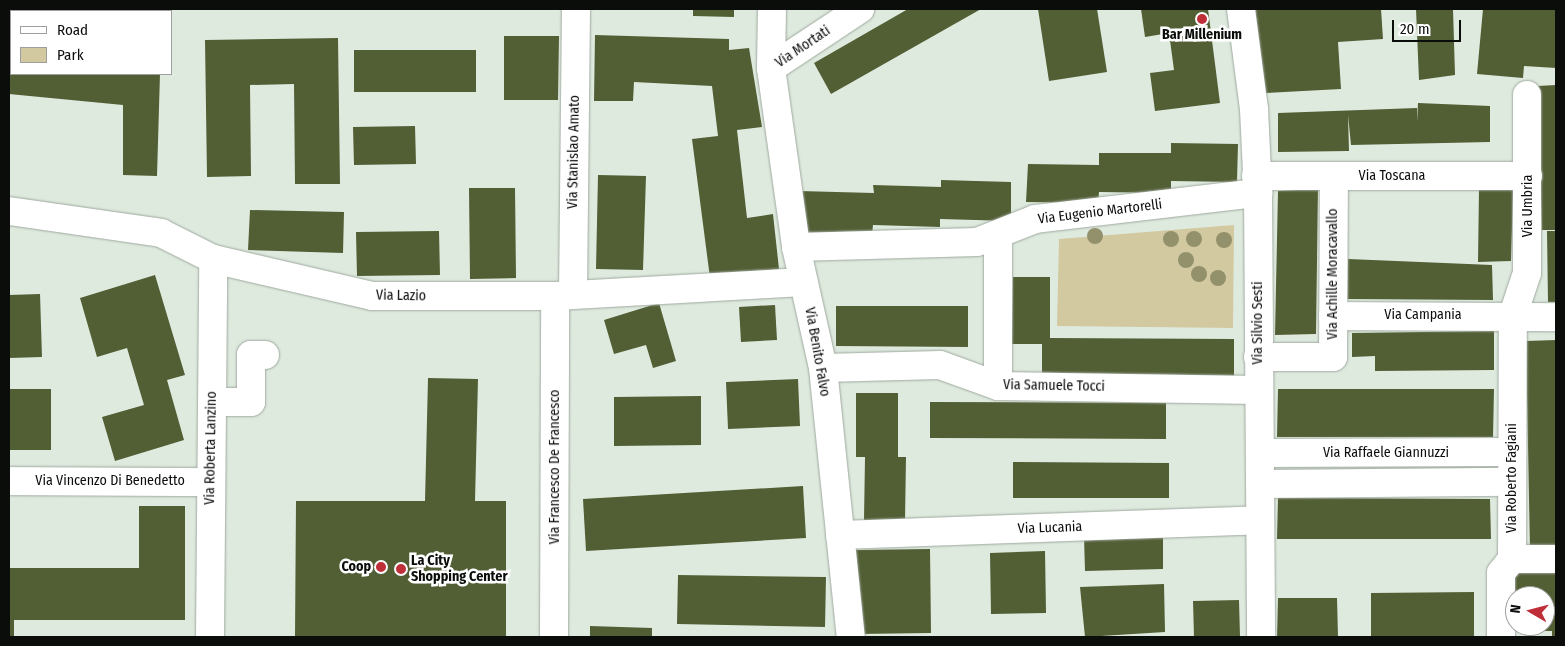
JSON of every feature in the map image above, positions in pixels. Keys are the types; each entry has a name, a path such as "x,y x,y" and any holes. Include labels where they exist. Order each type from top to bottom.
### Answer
{"street":[{"name":"Via Stanislao Amato","path":"564,295 576,9"},
{"name":"Via Benito Falvo","path":"754,9 754,27 771,68"},
{"name":"Via Benito Falvo","path":"772,9 771,68 796,247 823,368 851,637"},
{"name":"Via Mortati","path":"771,68 860,9"},
{"name":"Via Silvio Sesti","path":"1241,9 1254,109 1257,185 1261,637"},
{"name":"Via Umbria","path":"1513,315 1528,273 1527,95"},
{"name":"Via Toscana","path":"1257,185 1334,176 1528,176"},
{"name":"Via Achille Moracavallo","path":"1258,357 1333,357 1334,176"},
{"name":"Via Eugenio Martorelli","path":"796,247 978,242 1035,219 1257,185"},
{"name":"Via Lazio","path":"9,211 161,233 213,259 372,296 564,295 804,282"},
{"path":"998,235 998,386"},
{"name":"Via Roberta Lanzino","path":"210,637 213,259"},
{"name":"Via Francesco De Francesco","path":"554,637 548,345 564,295"},
{"name":"Via Campania","path":"1333,316 1513,315 1556,317"},
{"name":"Via Roberto Fagiani","path":"1502,637 1502,573 1512,559 1513,315"},
{"path":"212,402 251,402 252,355 266,355"},
{"name":"Via Samuele Tocci","path":"823,368 940,365 998,386 1258,390"},
{"name":"Via Raffaele Giannuzzi","path":"1260,453 1512,452"},
{"name":"Via Vincenzo Di Benedetto","path":"9,481 211,482"},
{"path":"1260,484 1512,482"},
{"name":"Via Lucania","path":"840,535 1260,520"},
{"path":"1512,559 1556,559"}],"green space":[{"path":"1234,225 1233,328 1057,326 1059,239"}],"building":[{"path":"693,9 734,9 734,17 693,16"},
{"path":"908,9 981,9 831,94 814,63"},
{"path":"1038,9 1097,9 1107,72 1049,81"},
{"path":"1141,9 1208,9 1220,103 1155,111 1150,73 1174,70 1169,33 1145,37"},
{"path":"1254,9 1381,9 1383,39 1338,42 1341,89 1265,93"},
{"path":"1416,9 1453,9 1455,75 1419,80"},
{"path":"1483,9 1556,9 1556,68 1524,66 1523,78 1477,74"},
{"path":"595,35 729,39 729,50 749,48 762,127 737,130 747,218 773,214 779,269 710,278 692,139 718,136 712,86 634,82 633,101 594,101"},
{"path":"504,36 559,36 558,100 504,100"},
{"path":"338,38 340,184 295,184 294,84 250,85 251,176 207,177 205,40"},
{"path":"354,50 476,50 476,92 354,92"},
{"path":"9,51 10,75 160,75 157,176 123,175 123,105 9,94"},
{"path":"1556,85 1556,230 1542,230 1538,86"},
{"path":"1418,103 1490,106 1490,142 1351,145 1348,115 1349,151 1278,152 1278,113 1417,108 1417,122"},
{"path":"415,126 416,164 354,165 353,127"},
{"path":"1171,143 1238,144 1237,182 1171,181 1171,193 1099,192 1098,203 1026,202 1028,164 1099,165 1099,153 1171,153"},
{"path":"598,175 646,176 643,270 596,269"},
{"path":"941,180 1011,182 1011,221 940,219 940,227 873,225 872,235 797,233 799,191 874,193 873,185 941,187"},
{"path":"469,188 515,188 516,278 470,279"},
{"path":"1318,189 1316,334 1275,335 1278,191"},
{"path":"1479,189 1513,190 1511,261 1478,262"},
{"path":"250,210 344,212 343,253 248,250"},
{"path":"439,231 440,275 357,276 356,232"},
{"path":"1547,231 1556,231 1556,302 1548,302"},
{"path":"1348,259 1492,265 1493,300 1347,299"},
{"path":"155,275 185,375 167,380 184,440 115,461 102,417 144,405 127,348 97,357 80,298"},
{"path":"1013,277 1050,277 1050,338 1234,339 1234,378 1042,377 1042,344 1012,344"},
{"path":"40,294 42,357 9,358 9,295"},
{"path":"659,303 676,361 653,368 646,345 614,354 604,320"},
{"path":"775,305 777,340 741,342 739,307"},
{"path":"836,306 968,306 968,347 836,346"},
{"path":"1494,331 1494,370 1375,371 1375,356 1352,357 1352,333"},
{"path":"1556,340 1556,550 1530,550 1526,341"},
{"name":"La City Shopping Center","path":"428,378 478,379 475,501 506,501 506,637 295,637 296,501 425,501"},
{"path":"798,379 800,426 728,429 726,382"},
{"path":"9,389 51,389 51,450 9,450"},
{"path":"1278,389 1494,389 1493,437 1277,437"},
{"path":"856,393 898,393 898,457 906,457 905,521 864,520 865,457 856,457"},
{"path":"701,396 701,445 614,446 614,397"},
{"path":"930,402 1166,403 1166,439 930,438"},
{"path":"1013,462 1169,463 1169,498 1013,498"},
{"path":"803,486 806,538 586,551 583,499"},
{"path":"1278,498 1490,499 1491,539 1277,539"},
{"path":"139,506 185,506 185,620 14,620 14,637 9,637 9,568 139,568"},
{"path":"1163,535 1163,569 1085,571 1084,536"},
{"path":"930,549 931,633 857,634 856,550"},
{"path":"1045,551 1046,613 991,614 990,553"},
{"path":"1556,572 1556,637 1552,637 1555,636 1555,586 1509,586 1509,573"},
{"path":"678,575 826,577 825,627 677,624"},
{"path":"1164,584 1165,632 1085,637 1080,587"},
{"path":"1474,592 1474,637 1371,637 1371,593"},
{"path":"1278,598 1337,598 1338,637 1277,637"},
{"path":"1239,600 1240,637 1194,637 1193,601"},
{"path":"590,626 652,628 652,637 590,637"}],"place":[{"name":"Bar Millenium","path":"1202,19"},
{"name":"Coop","path":"381,567"},
{"name":"La City Shopping Center","path":"401,569"}]}
